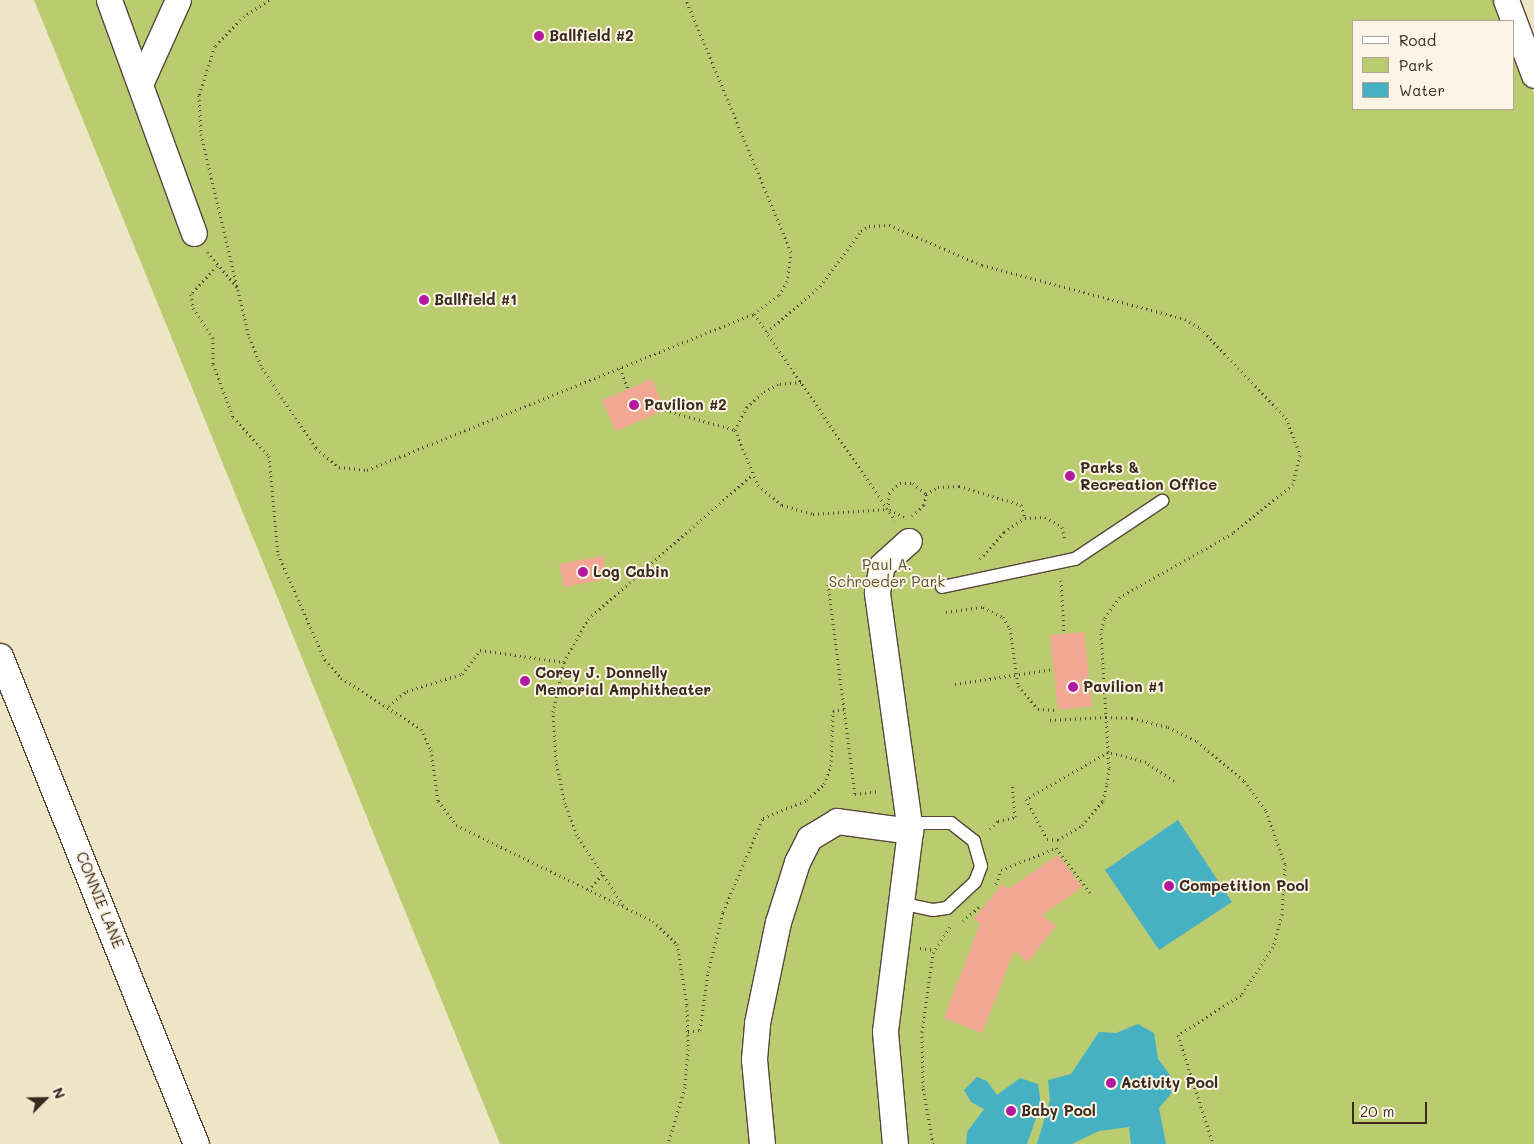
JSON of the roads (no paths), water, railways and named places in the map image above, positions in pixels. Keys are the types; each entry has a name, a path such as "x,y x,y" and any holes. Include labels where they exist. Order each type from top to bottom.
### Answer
{"street":[{"path":"109,0 194,233"},
{"path":"140,84 178,0"},
{"path":"1506,0 1513,20"},
{"path":"1514,21 1534,75"},
{"path":"895,1144 888,1112 885,1031 910,831 877,592 882,565 909,541"},
{"name":"CONNIE LANE","path":"0,656 196,1144"},
{"path":"762,1144 754,1059 757,1023 774,938 797,862 809,838 837,821 910,831"}],"lane":[{"path":"942,587 1075,559 1162,501"},
{"path":"900,903 933,910 947,908 974,882 981,866 974,841 951,823 922,824 910,831"}],"water":[{"name":"Competition Pool","path":"1178,820 1232,902 1159,950 1105,870"},
{"name":"Activity Pool","path":"1138,1024 1154,1033 1158,1059 1173,1079 1171,1094 1159,1108 1166,1144 1131,1144 1129,1127 1099,1131 1072,1144 1037,1144 1050,1100 1048,1080 1071,1074 1099,1032 1116,1033"},
{"name":"Baby Pool","path":"977,1077 987,1081 997,1095 1020,1078 1038,1084 1041,1104 1027,1144 966,1144 967,1132 984,1109 971,1102 964,1090"}],"place":[{"name":"Ballfield #2","path":"539,36"},
{"name":"Ballfield #1","path":"424,300"},
{"name":"Pavilion #2","path":"634,405"},
{"name":"Parks & Recreation Office","path":"1070,476"},
{"name":"Log Cabin","path":"583,572"},
{"name":"Corey J. Donnelly Memorial Amphitheater","path":"525,681"},
{"name":"Pavilion #1","path":"1073,687"},
{"name":"Competition Pool","path":"1169,886"},
{"name":"Activity Pool","path":"1111,1083"},
{"name":"Baby Pool","path":"1011,1111"}],"park label":[{"name":"Paul A. Schroeder Park","path":"887,572"}]}
